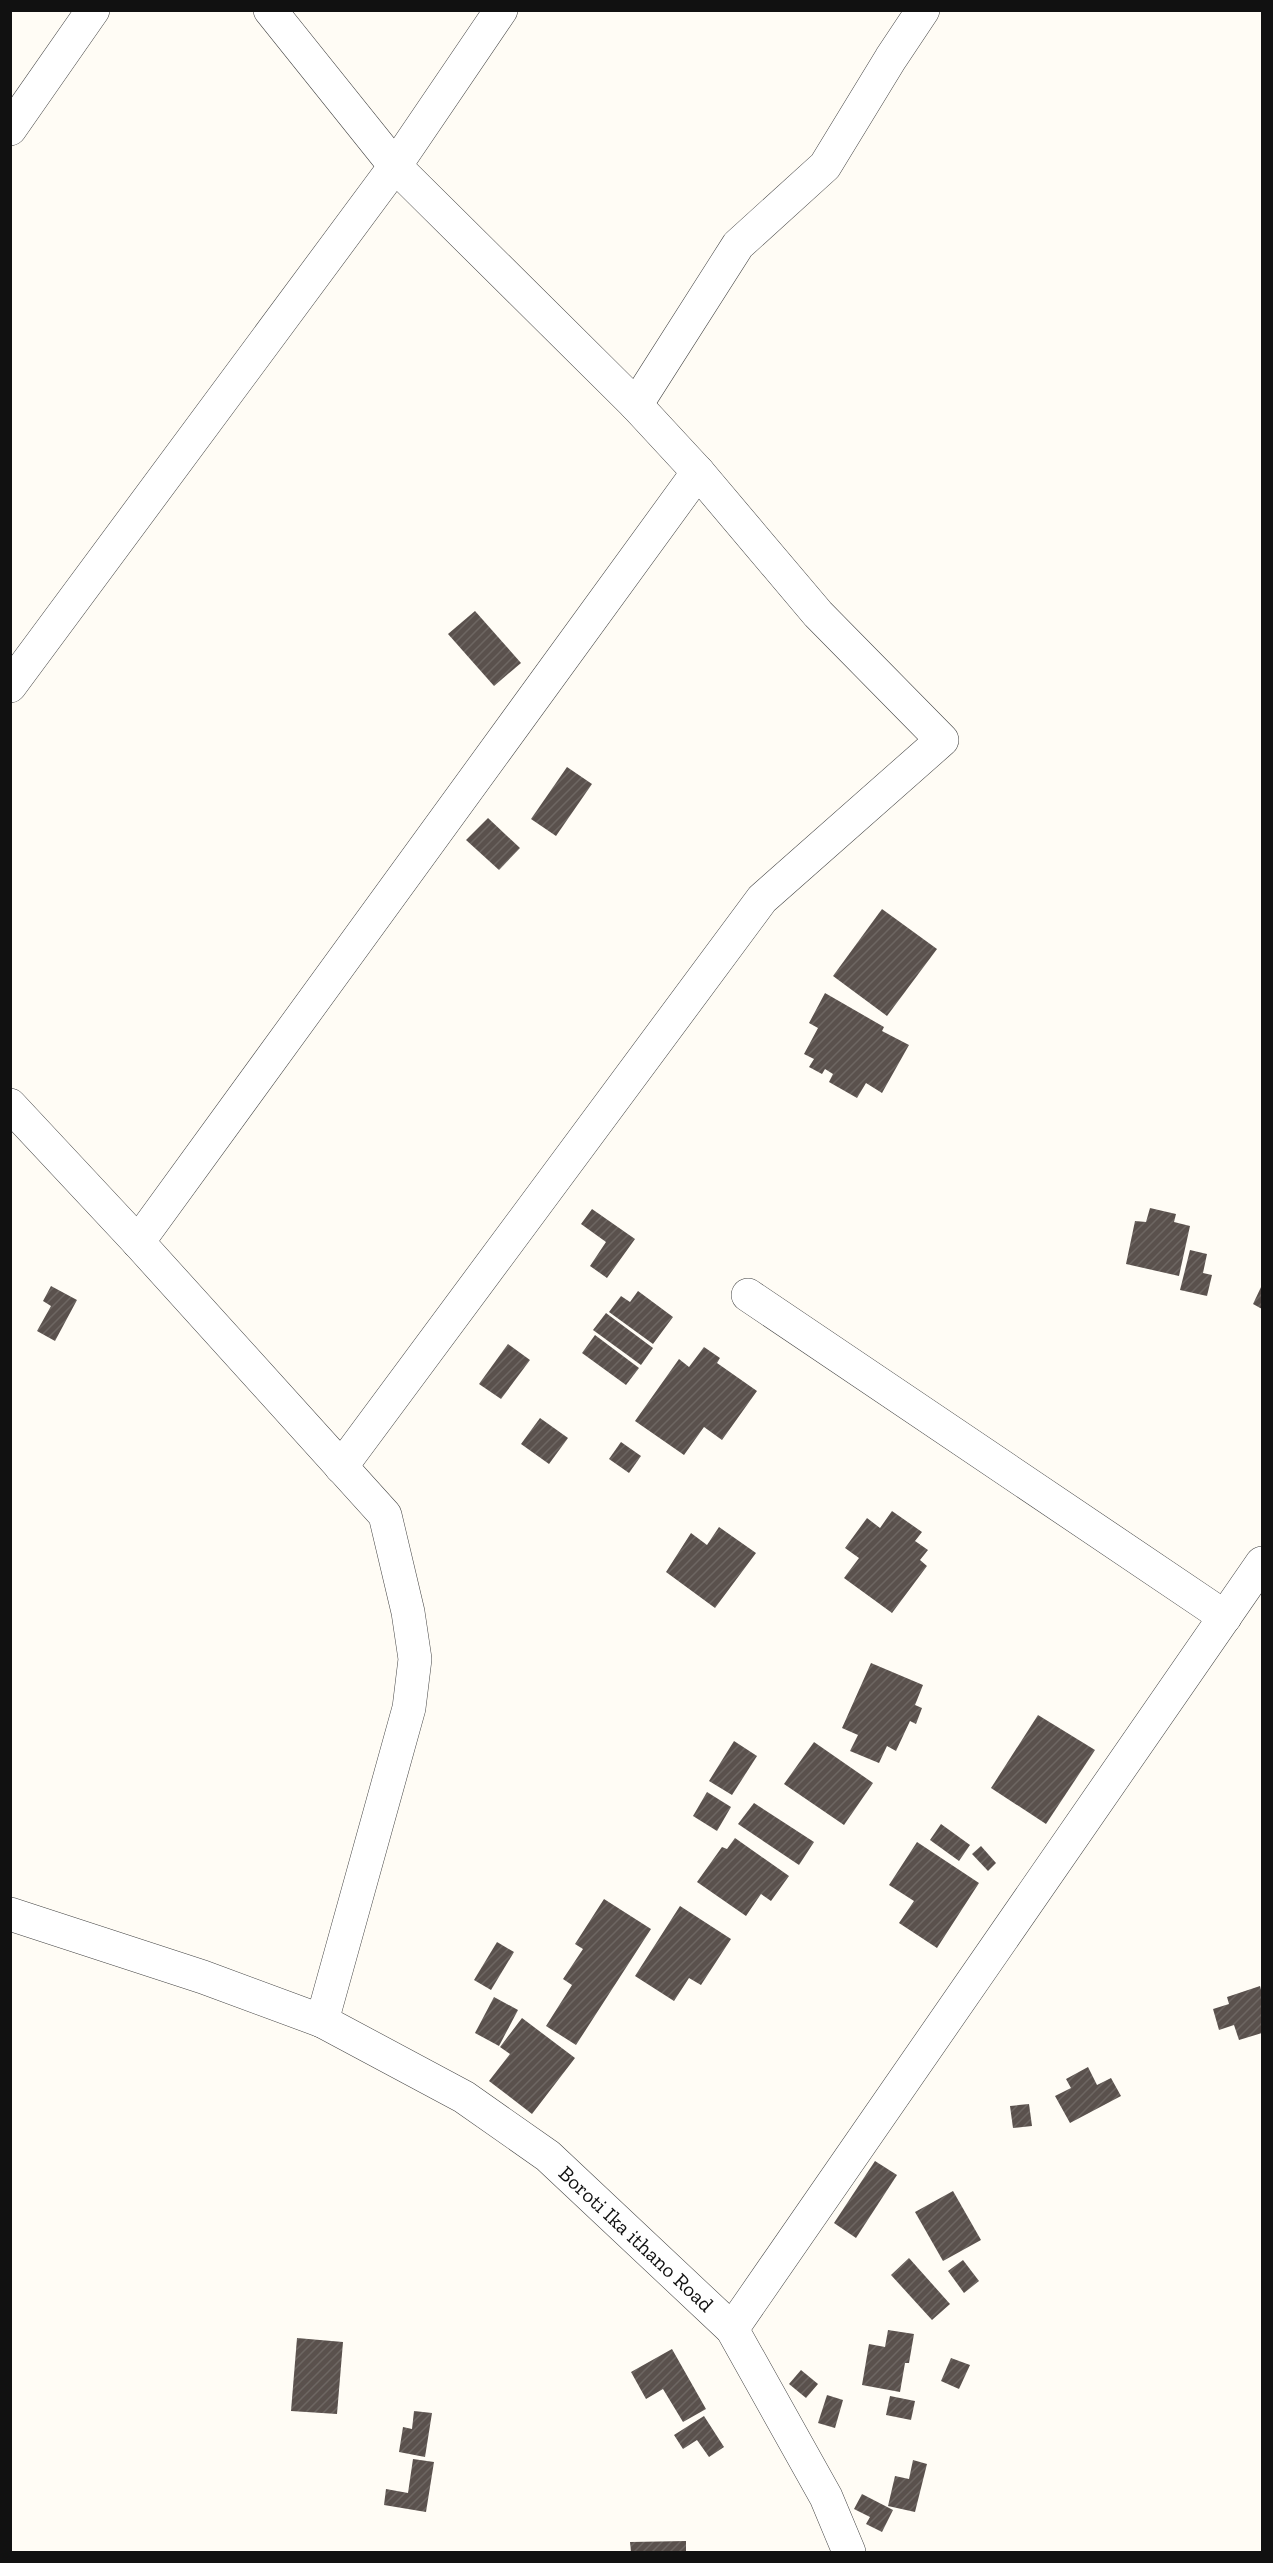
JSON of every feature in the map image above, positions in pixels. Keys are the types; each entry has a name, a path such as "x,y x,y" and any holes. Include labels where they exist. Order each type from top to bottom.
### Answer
{"street":[{"path":"10,129 93,10"},
{"path":"10,686 395,166 501,10"},
{"path":"636,405 738,245 825,166 923,10"},
{"path":"273,12 395,166 636,405 698,472 818,614 942,740 762,899 340,1467"},
{"path":"138,1242 698,472"},
{"path":"10,1105 138,1242 385,1515 408,1612 415,1659 409,1708 322,2020"},
{"path":"748,1295 1225,1617"},
{"path":"732,2329 1263,1563"},
{"name":"Boroti Ika ithano Road","path":"10,1914 203,1977 322,2020 464,2097 548,2156 732,2329 826,2497 849,2553"}],"building":[{"path":"475,611 521,663 494,686 448,634"},
{"path":"567,767 592,784 556,836 531,819"},
{"path":"488,818 520,848 499,870 466,840"},
{"path":"882,909 937,949 887,1016 833,976"},
{"path":"825,993 884,1027 882,1031 909,1045 882,1093 866,1083 857,1098 829,1082 833,1074 825,1069 822,1074 809,1067 814,1059 804,1054 818,1028 809,1023"},
{"path":"1150,1208 1176,1214 1174,1222 1190,1226 1179,1276 1126,1264 1135,1221 1146,1222"},
{"path":"592,1209 635,1239 607,1278 590,1266 606,1242 581,1224"},
{"path":"1190,1250 1207,1254 1203,1273 1212,1275 1207,1296 1180,1290"},
{"path":"1262,1285 1262,1309 1253,1304"},
{"path":"51,1286 77,1300 55,1341 37,1331 51,1306 43,1301"},
{"path":"638,1291 673,1317 653,1344 609,1312 621,1296 630,1302"},
{"path":"606,1313 653,1348 641,1365 593,1330"},
{"path":"595,1335 639,1368 626,1385 582,1353"},
{"path":"508,1344 530,1360 501,1399 479,1384"},
{"path":"704,1347 720,1358 717,1363 757,1391 722,1440 704,1427 684,1455 635,1421 679,1359 689,1367"},
{"path":"540,1418 568,1438 549,1464 521,1444"},
{"path":"621,1442 641,1456 629,1473 609,1459"},
{"path":"892,1511 922,1532 915,1541 928,1550 920,1560 927,1566 892,1613 844,1578 859,1558 845,1548 867,1518 880,1528"},
{"path":"719,1527 756,1553 715,1608 666,1572 691,1533 707,1545"},
{"path":"871,1663 923,1685 915,1705 922,1708 916,1724 910,1721 896,1751 887,1746 879,1763 850,1751 858,1735 842,1728"},
{"path":"1038,1715 1095,1750 1046,1824 991,1788"},
{"path":"734,1741 757,1756 732,1795 709,1781"},
{"path":"814,1742 873,1783 844,1825 784,1784"},
{"path":"707,1792 731,1807 717,1831 693,1816"},
{"path":"754,1803 814,1842 799,1865 738,1824"},
{"path":"941,1824 970,1845 959,1861 930,1840"},
{"path":"735,1838 789,1876 771,1901 761,1894 746,1916 697,1882 722,1847 727,1849"},
{"path":"917,1842 979,1883 937,1948 899,1923 914,1901 889,1885"},
{"path":"981,1846 996,1863 988,1871 972,1854"},
{"path":"604,1899 651,1929 576,2045 546,2026 572,1985 563,1979 583,1949 575,1944"},
{"path":"680,1906 731,1939 701,1985 689,1978 674,2001 635,1976"},
{"path":"497,1942 514,1952 491,1990 474,1980"},
{"path":"1260,1986 1262,2033 1239,2040 1234,2025 1219,2030 1213,2009 1229,2004 1227,1997"},
{"path":"494,1997 518,2010 499,2046 475,2033"},
{"path":"522,2018 575,2058 532,2114 489,2081 510,2054 500,2047"},
{"path":"1088,2067 1097,2085 1111,2078 1121,2096 1070,2123 1055,2096 1071,2088 1066,2079"},
{"path":"1029,2104 1032,2126 1013,2128 1010,2106"},
{"path":"875,2161 897,2175 856,2238 834,2223"},
{"path":"953,2191 981,2240 943,2261 915,2212"},
{"path":"909,2258 950,2304 932,2320 891,2275"},
{"path":"963,2260 979,2281 964,2293 948,2271"},
{"path":"888,2330 914,2334 909,2363 905,2363 900,2392 862,2385 869,2344 885,2347"},
{"path":"297,2338 343,2342 337,2414 291,2411"},
{"path":"672,2349 706,2409 683,2422 663,2389 646,2399 631,2372"},
{"path":"951,2358 970,2365 959,2389 941,2381"},
{"path":"801,2370 818,2384 806,2398 789,2384"},
{"path":"827,2395 843,2400 835,2428 818,2423"},
{"path":"890,2396 915,2401 911,2420 886,2415"},
{"path":"414,2411 432,2413 425,2457 399,2452 403,2427 412,2429"},
{"path":"704,2416 724,2447 709,2457 697,2440 683,2449 674,2435"},
{"path":"413,2459 434,2462 426,2512 384,2505 386,2489 408,2493"},
{"path":"913,2460 927,2464 915,2512 888,2506 895,2476 909,2479"},
{"path":"862,2494 893,2510 882,2532 866,2524 870,2517 854,2509"},
{"path":"686,2541 686,2552 631,2552 630,2542"}]}
